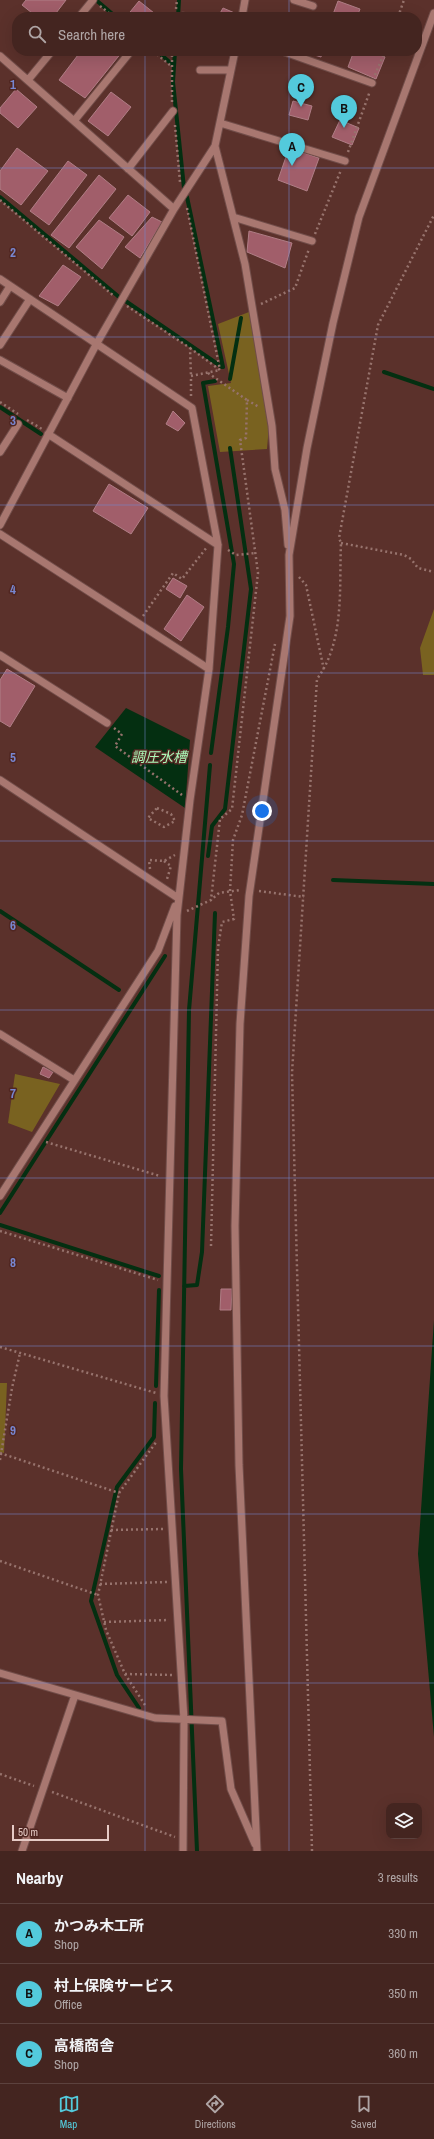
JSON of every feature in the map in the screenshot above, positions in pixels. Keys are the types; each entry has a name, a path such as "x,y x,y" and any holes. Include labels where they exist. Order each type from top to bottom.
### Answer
{"street":[{"path":"243,12 245,0"},
{"path":"294,0 313,6"},
{"path":"85,12 96,2"},
{"path":"422,46 434,13"},
{"path":"0,56 174,209"},
{"path":"28,80 48,56"},
{"path":"74,121 127,56"},
{"path":"0,525 120,301 174,209 215,146 234,56"},
{"path":"296,56 372,83"},
{"path":"257,1850 239,1465 235,1226 240,1024 250,890 290,616 289,555 308,448 333,323 359,217 418,56"},
{"path":"200,70 230,70"},
{"path":"128,169 173,110"},
{"path":"220,123 345,161"},
{"path":"215,146 245,264 272,426 275,470 285,510 289,555"},
{"path":"233,217 312,241"},
{"path":"0,279 192,408 215,543 209,669 190,800 178,898 164,1396 184,1720 183,1851"},
{"path":"0,302 10,286"},
{"path":"0,345 30,299"},
{"path":"0,360 68,398"},
{"path":"0,452 18,424"},
{"path":"48,434 215,543"},
{"path":"0,534 209,669"},
{"path":"0,654 107,724"},
{"path":"0,780 178,898"},
{"path":"0,1196 158,951 178,898"},
{"path":"0,1034 74,1080"},
{"path":"0,1673 154,1718 222,1721 231,1789 257,1850"},
{"path":"22,1851 75,1695"}],"path":[{"path":"400,12 404,0"},
{"path":"96,2 108,12"},
{"path":"159,56 171,67"},
{"path":"172,56 173,110 181,189 184,193 220,370"},
{"path":"252,308 295,288 312,241 345,161 383,56"},
{"path":"0,200 120,301 220,370"},
{"path":"312,1851 292,1073 317,679 324,670 337,633 341,543 339,538 378,325 434,215"},
{"path":"190,348 192,408"},
{"path":"191,376 220,370"},
{"path":"208,373 247,400 246,438 240,440 258,573 232,809 220,819 211,900"},
{"path":"138,623 173,574 182,579 215,543"},
{"path":"341,543 404,555 411,559 418,568 434,572"},
{"path":"227,549 236,554 255,553"},
{"path":"288,565 306,585 324,670"},
{"path":"211,1246 218,948 222,922 234,919 230,891 233,840 242,815 276,640"},
{"path":"107,724 122,734 115,746 167,785 190,800"},
{"path":"157,808 171,814 175,821 169,823 164,827 148,818 157,808"},
{"path":"150,873 149,860 164,861 171,866 168,880 161,878"},
{"path":"177,915 211,900 219,893 230,891 250,890 304,897"},
{"path":"36,1140 170,1179"},
{"path":"0,1231 167,1283"},
{"path":"0,1347 164,1396"},
{"path":"0,1460 12,1388 20,1353"},
{"path":"154,1718 126,1674 104,1622 98,1595 119,1493 153,1448 166,1425"},
{"path":"1,1454 119,1493"},
{"path":"111,1530 172,1529"},
{"path":"0,1561 98,1595"},
{"path":"100,1584 175,1582"},
{"path":"104,1622 178,1620"},
{"path":"126,1674 181,1674"},
{"path":"0,1774 183,1840"}],"shaded area":[{"path":"249,312 269,426 267,449 220,452 208,386 231,383 218,324"},
{"path":"434,609 434,675 423,675 420,648"},
{"path":"15,1074 60,1084 32,1132 8,1123"},
{"path":"0,1383 7,1383 4,1453 0,1452"}],"water":[{"name":"調圧水槽","path":"126,708 190,740 185,808 95,747"},
{"path":"434,1320 434,1737 418,1554"}],"building":[{"path":"26,0 66,0 57,12 31,12 22,5"},
{"path":"139,1 153,12 130,12"},
{"path":"338,1 360,9 359,12 334,12"},
{"path":"223,8 232,12 221,12"},
{"path":"77,56 119,56 85,98 59,80"},
{"path":"352,56 385,57 376,79 348,67"},
{"path":"16,89 37,107 18,128 0,113 0,108"},
{"path":"111,92 131,107 108,136 88,121"},
{"path":"293,101 312,106 308,120 289,115"},
{"path":"340,120 359,128 352,145 332,137"},
{"path":"17,148 48,171 21,205 0,189 0,171"},
{"path":"289,148 319,158 307,191 278,180"},
{"path":"68,161 87,175 49,225 30,211"},
{"path":"99,175 116,189 69,248 51,235"},
{"path":"128,195 150,212 132,236 109,218"},
{"path":"152,217 162,222 140,258 125,247"},
{"path":"99,220 124,237 102,269 76,247"},
{"path":"249,231 292,243 285,268 247,252"},
{"path":"63,265 81,277 58,306 39,296"},
{"path":"173,411 185,423 178,431 166,424"},
{"path":"109,484 148,508 131,534 93,511"},
{"path":"173,578 187,586 180,598 166,589"},
{"path":"187,595 204,607 181,641 164,629"},
{"path":"7,669 35,686 10,727 0,721 0,680"},
{"path":"43,1067 53,1072 49,1078 40,1074"},
{"path":"221,1289 232,1289 231,1310 220,1310"}],"waterway":[{"path":"96,0 110,12"},
{"path":"178,12 179,0"},
{"path":"163,56 174,66"},
{"path":"175,56 173,82 184,188"},
{"path":"0,197 119,297"},
{"path":"187,197 223,367"},
{"path":"124,300 222,367"},
{"path":"230,379 241,318"},
{"path":"384,372 434,389"},
{"path":"211,753 228,627 234,564 203,383 215,381"},
{"path":"0,407 41,434"},
{"path":"208,856 212,826 225,809 251,589 230,448"},
{"path":"197,1851 181,1469 189,1010 210,765"},
{"path":"333,880 434,884"},
{"path":"0,911 119,990"},
{"path":"184,1286 197,1285 202,1252 215,913"},
{"path":"0,1213 165,956"},
{"path":"0,1225 159,1276"},
{"path":"156,1386 159,1290"},
{"path":"139,1708 117,1675 91,1601 117,1487 154,1437 155,1403"}],"place":[{"name":"高橋商舎","path":"301,107"},
{"name":"村上保険サービス","path":"344,128"},
{"name":"かつみ木工所","path":"292,166"}]}
